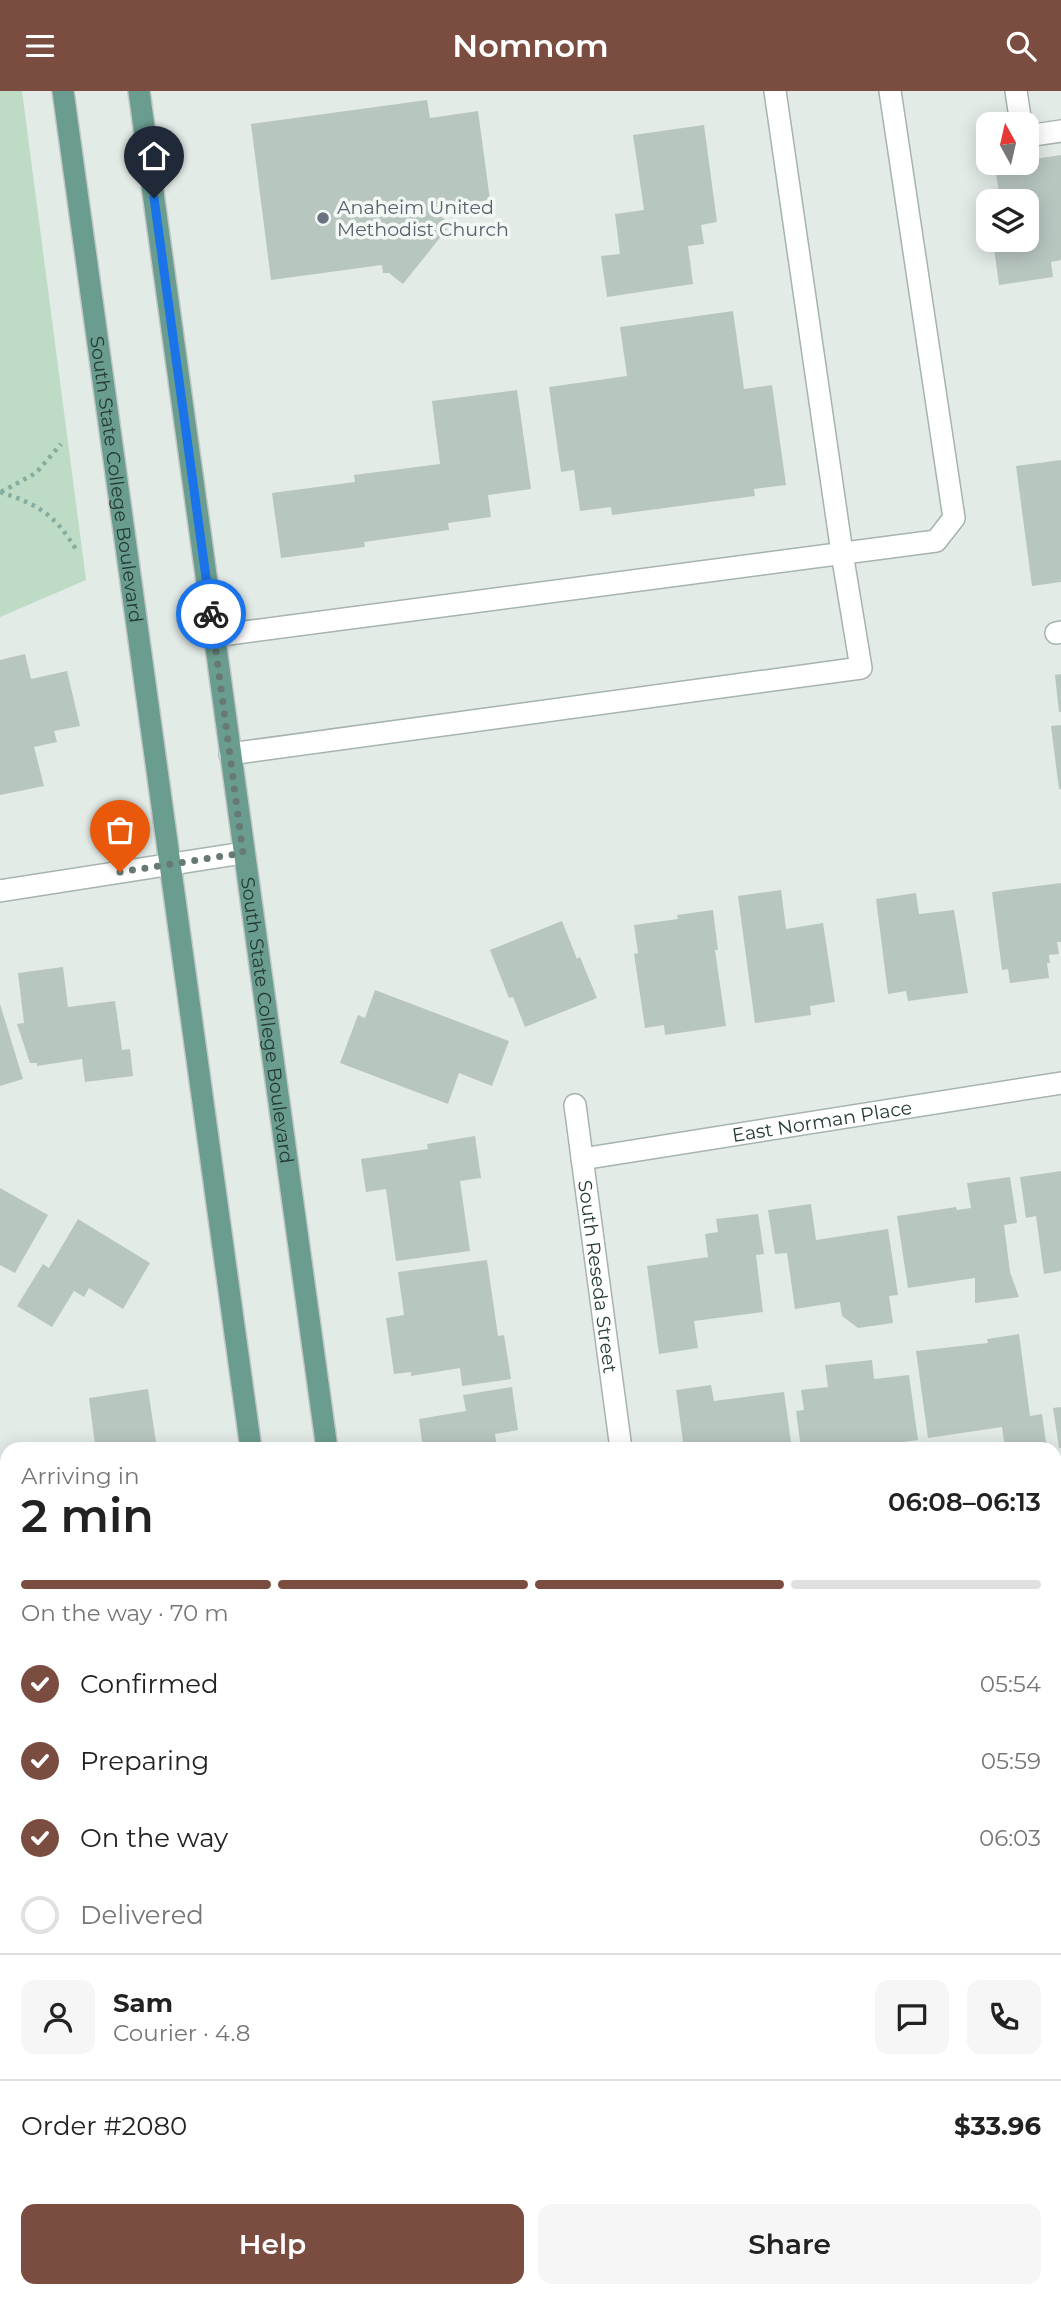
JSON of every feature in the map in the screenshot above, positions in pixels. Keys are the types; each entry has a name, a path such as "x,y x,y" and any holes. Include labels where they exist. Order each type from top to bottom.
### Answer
{"main road":[{"name":"South State College Boulevard","path":"63,91 250,1442"},
{"name":"South State College Boulevard","path":"139,91 326,1442"}],"street":[{"path":"230,754 861,668 775,91"},
{"path":"214,636 936,541 954,518 890,91"},
{"path":"1016,91 1019,112"},
{"path":"1040,134 1061,131"},
{"path":"0,891 243,853"},
{"name":"East Norman Place","path":"582,1159 1061,1083"},
{"name":"South Reseda Street","path":"575,1105 620,1442"}],"path":[{"path":"0,492 36,473 61,444"},
{"path":"0,492 29,502 47,513 62,527 77,551"}],"green space":[{"path":"0,91 22,91 86,580 0,617"}],"building":[{"path":"427,100 430,118 478,111 490,200 435,207 436,213 451,224 403,284 389,273 383,273 382,265 271,280 251,124"},
{"path":"704,125 717,222 701,225 704,244 688,246 693,284 607,297 601,256 620,254 615,214 644,210 633,135"},
{"path":"1061,155 1061,260 1051,262 1053,277 999,285 995,252 1039,252 1039,189 998,189 996,175 1040,175 1040,158"},
{"path":"733,311 744,389 772,385 786,485 754,489 755,496 612,515 611,507 580,511 574,470 561,472 549,387 627,376 620,327"},
{"path":"517,390 531,489 488,495 491,517 448,523 449,530 364,542 365,547 281,558 272,493 355,482 354,475 440,464 432,401"},
{"path":"1061,460 1061,582 1032,586 1016,466"},
{"path":"25,654 31,679 67,671 80,726 54,731 57,742 34,747 44,786 0,795 0,660"},
{"path":"1061,674 1061,712 1059,712 1055,675"},
{"path":"1061,725 1061,789 1059,789 1051,726"},
{"path":"1061,883 1061,942 1057,942 1059,954 1049,955 1049,978 1010,983 1008,969 1002,970 992,892"},
{"path":"781,890 786,929 823,923 835,1002 810,1006 811,1015 755,1023 738,896"},
{"path":"916,893 919,914 954,910 968,993 908,1001 906,991 888,994 876,899"},
{"path":"713,910 718,950 715,950 726,1026 665,1035 664,1025 645,1028 634,954 638,953 634,925 678,919 677,915"},
{"path":"562,921 597,998 525,1027 513,997 509,998 490,950"},
{"path":"63,967 68,1007 115,1001 122,1050 130,1049 133,1076 85,1082 82,1059 37,1066 37,1063 30,1063 17,1024 24,1023 18,973"},
{"path":"375,990 509,1041 492,1086 459,1073 448,1104 340,1063 358,1015 365,1018"},
{"path":"0,1004 23,1079 0,1086"},
{"path":"475,1136 481,1178 460,1181 470,1251 396,1261 386,1189 366,1192 361,1159 428,1149 427,1144"},
{"path":"1061,1171 1061,1271 1044,1274 1036,1216 1026,1218 1020,1177"},
{"path":"1010,1177 1017,1223 1004,1225 1010,1272 1019,1297 975,1303 975,1278 908,1288 897,1216 956,1207 957,1210 971,1208 967,1183"},
{"path":"0,1188 48,1215 15,1273 0,1265"},
{"path":"811,1204 816,1240 888,1229 898,1295 889,1296 893,1323 858,1328 842,1316 840,1302 795,1309 787,1253 775,1254 768,1210"},
{"path":"758,1214 764,1254 756,1255 763,1312 694,1321 698,1348 659,1354 647,1266 708,1257 705,1234 718,1232 716,1219"},
{"path":"78,1219 150,1263 123,1309 89,1288 84,1297 74,1291 52,1327 17,1306 43,1264 49,1268"},
{"path":"487,1260 498,1336 504,1335 511,1379 462,1386 460,1368 411,1376 411,1372 394,1374 386,1318 404,1315 398,1272"},
{"path":"1019,1334 1030,1416 1042,1414 1046,1442 1004,1442 1002,1427 928,1438 916,1351 988,1343 987,1339"},
{"path":"872,1360 874,1379 909,1375 918,1440 800,1442 796,1411 804,1410 801,1390 828,1387 825,1365"},
{"path":"711,1385 714,1401 784,1392 791,1442 683,1442 676,1390"},
{"path":"512,1387 518,1430 495,1434 496,1442 422,1442 419,1419 466,1411 463,1395"},
{"path":"148,1389 156,1442 95,1442 89,1398"},
{"path":"1061,1407 1061,1442 1058,1442 1053,1408"}],"way so far":[{"path":"120,872 243,853 211,614"}],"place":[{"name":"Anaheim United Methodist Church","path":"323,218"}],"route":[{"path":"154,198 211,614"}]}
